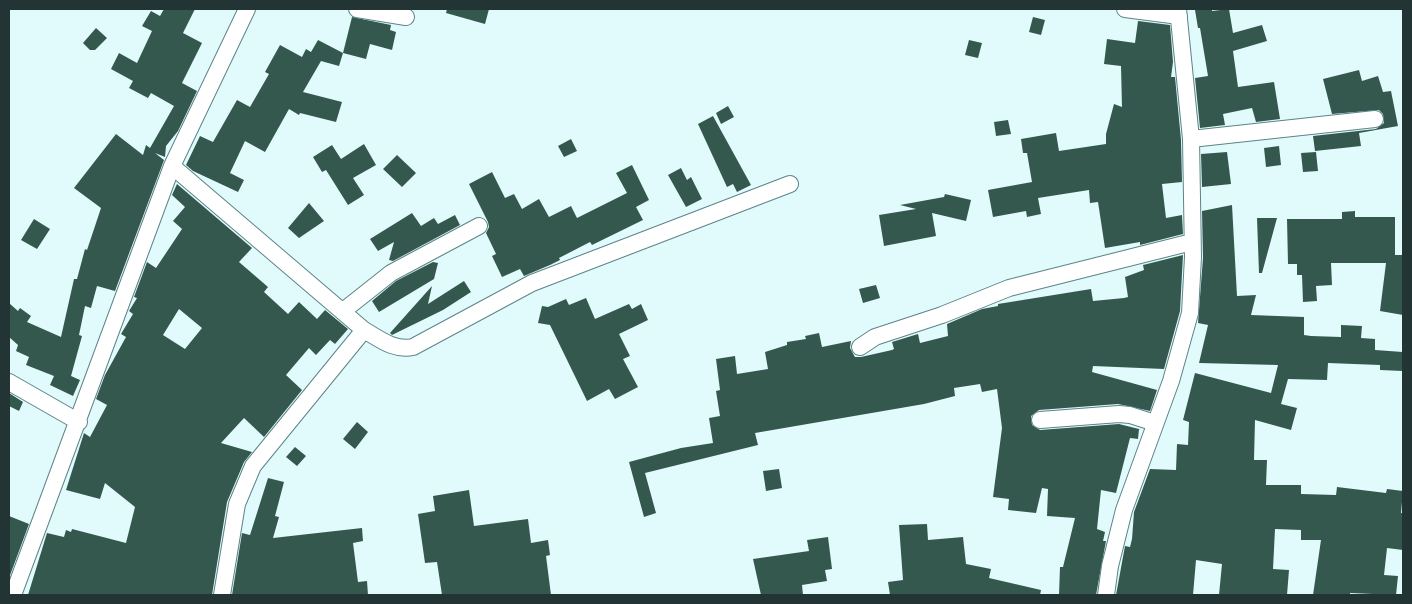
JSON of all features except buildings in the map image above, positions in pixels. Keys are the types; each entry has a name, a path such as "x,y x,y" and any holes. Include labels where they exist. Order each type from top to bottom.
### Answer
{"street":[{"path":"14,595 172,166 247,9"},
{"path":"357,9 406,17"},
{"path":"1106,595 1110,566 1124,510 1172,381 1186,332 1192,285 1191,139 1178,12 1125,9"},
{"path":"1191,139 1375,119"},
{"path":"172,166 364,330 403,350 413,348 532,283 790,184"},
{"path":"343,311 391,273 479,226"},
{"path":"860,347 875,337 942,315 962,305 1009,288 1192,242"},
{"path":"222,595 237,504 253,466 262,452 364,330"},
{"path":"9,382 79,422"},
{"path":"1040,420 1119,414 1130,415 1155,423"}]}
